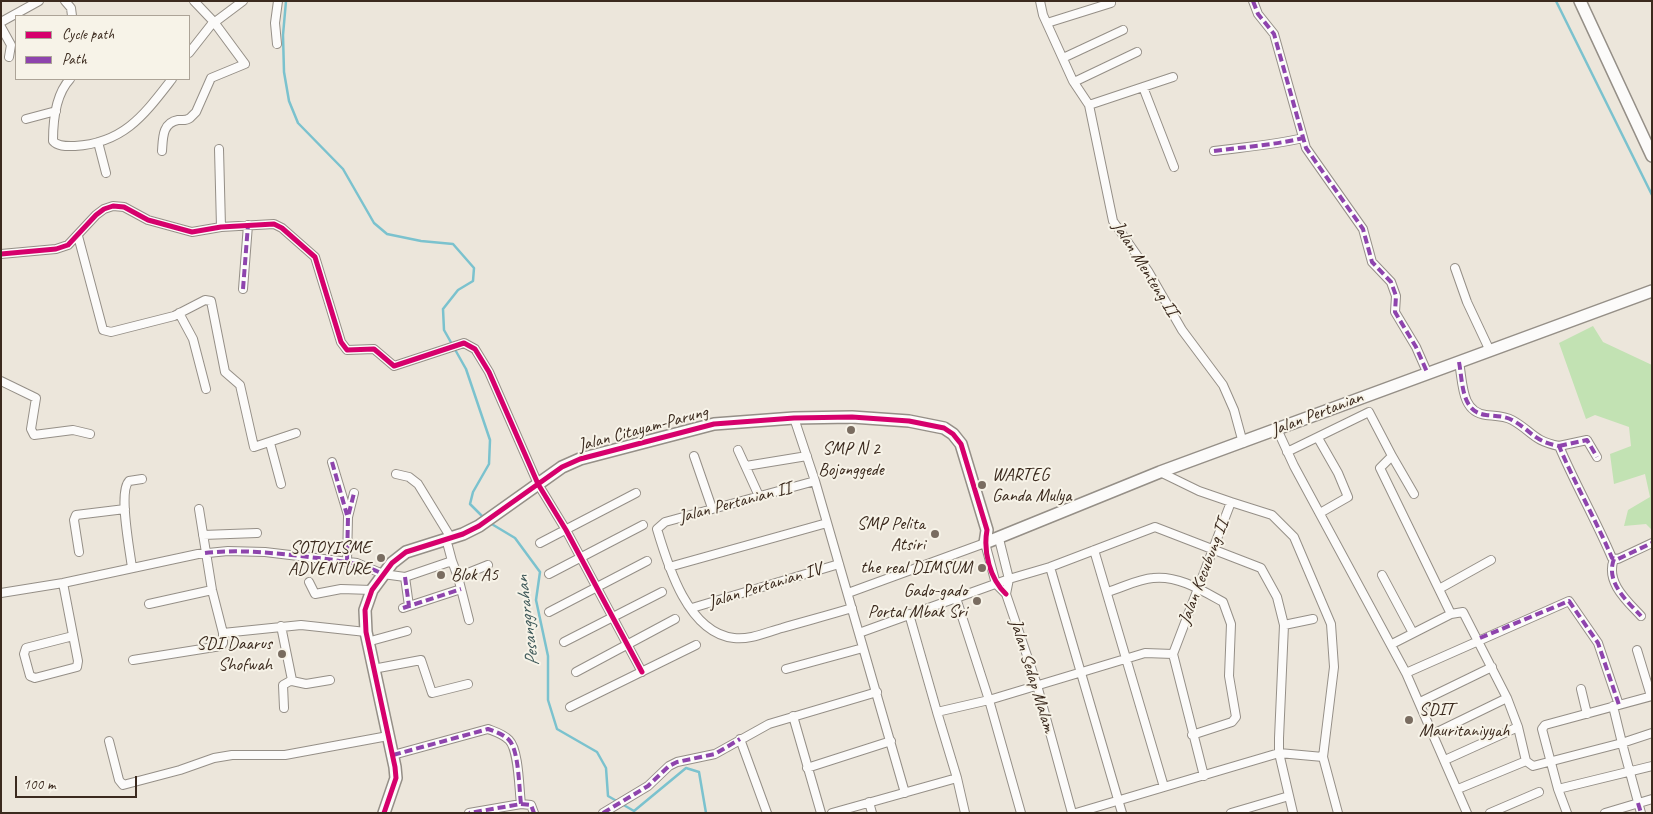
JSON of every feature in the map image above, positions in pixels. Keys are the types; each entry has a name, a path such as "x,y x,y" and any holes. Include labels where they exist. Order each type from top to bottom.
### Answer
{"street":[{"path":"1,22 39,1"},
{"path":"65,1 71,8 72,15"},
{"path":"162,151 163,133 166,127 175,121 190,118 196,112 211,78 245,64 214,22 194,1"},
{"path":"190,52 214,22 243,1"},
{"path":"277,44 275,15 278,1"},
{"name":"Jalan Menteng II","path":"1040,1 1047,23 1074,82 1088,105 1113,221 1148,271 1182,330 1223,385 1234,410 1243,442"},
{"path":"1253,1 1258,14 1274,34 1303,138 1312,159 1363,229 1375,267 1391,282 1396,296 1395,312 1416,347 1427,372"},
{"path":"1580,1 1652,156"},
{"path":"1047,23 1111,2"},
{"path":"1,27 11,45 9,57"},
{"path":"1063,58 1123,30"},
{"path":"1074,82 1137,52"},
{"path":"1088,105 1173,77"},
{"path":"69,80 61,93 56,111 53,137 56,144 72,146 98,142 117,136 134,125 171,80"},
{"path":"1143,87 1174,167"},
{"path":"26,119 56,111"},
{"path":"1214,151 1253,145 1272,145 1303,138"},
{"path":"98,142 106,173"},
{"path":"219,149 221,227"},
{"path":"1,254 56,249 68,245 96,215 104,209 114,206 124,207 148,220 192,232 248,225 279,226 313,254 341,342 347,350 374,349 394,366 464,343 475,349 489,372 538,484 566,530 642,672"},
{"path":"243,289 248,225"},
{"path":"78,236 104,330 111,332 180,313 205,300 212,302 225,372 240,385 254,447 296,433"},
{"path":"1455,268 1467,302 1490,351"},
{"name":"Jalan Pertanian","path":"984,544 1160,472 1427,372 1490,351 1652,291"},
{"path":"180,313 193,338 206,390"},
{"path":"1459,362 1466,400 1470,408 1480,414 1513,420 1540,441 1559,446 1587,440 1597,457"},
{"path":"1,381 36,398 31,428 34,435 73,430 90,434"},
{"path":"1287,452 1368,412 1414,494"},
{"name":"Jalan Citayam-Parung","path":"384,813 396,778 393,755 367,637 365,610 372,590 383,574 406,552 450,542 479,526 562,467 580,459 657,437 714,424 794,418 852,417 909,421 944,428 953,434 961,444 987,530 984,544"},
{"path":"794,418 815,481 905,793"},
{"path":"1277,429 1287,452 1392,644 1420,702 1467,813"},
{"path":"1318,438 1338,473 1348,497 1320,513"},
{"path":"270,443 281,484"},
{"path":"1559,446 1565,463 1614,560 1611,569 1614,581 1641,616"},
{"path":"738,450 759,496"},
{"path":"694,456 712,508"},
{"path":"746,466 807,456"},
{"path":"1392,456 1380,468 1451,614"},
{"path":"332,462 348,517"},
{"path":"1160,472 1199,491 1231,502"},
{"path":"396,474 409,477 418,484 450,542 452,561 469,620"},
{"path":"132,568 125,509 127,482 142,479"},
{"name":"Jalan Pertanian II","path":"669,567 657,529 665,522 815,481"},
{"path":"347,562 348,517 354,493"},
{"path":"540,543 636,493"},
{"name":"Jalan Kecubung II","path":"1174,654 1197,587 1215,549 1231,502 1272,515 1294,536 1331,624 1334,667 1323,757 1338,813"},
{"path":"79,552 74,520 76,515 125,509"},
{"path":"133,660 221,646 223,643 223,633 205,553 199,509"},
{"path":"827,523 669,567 678,588 692,608 710,628 722,634 738,638 752,636 852,608"},
{"path":"549,574 643,525"},
{"path":"859,632 1009,579 1050,567 1155,527 1261,568 1277,597 1284,626 1278,724 1280,753 1293,813"},
{"path":"987,530 999,539 1009,579 1006,594"},
{"path":"203,535 257,533"},
{"path":"1614,560 1652,543"},
{"path":"848,593 984,544 996,584 1006,594"},
{"path":"1094,550 1164,787"},
{"path":"1,593 63,583 205,553 252,551 347,562 366,566 383,574 405,577 452,561"},
{"path":"1440,589 1491,560"},
{"path":"549,612 648,561"},
{"name":"Jalan Pertanian IV","path":"692,608 839,564"},
{"path":"458,577 488,565"},
{"path":"1050,567 1122,813"},
{"path":"1382,575 1413,633"},
{"path":"405,577 406,607 461,589"},
{"path":"1107,592 1153,578 1173,580 1197,587 1223,602 1230,617 1229,676 1236,717 1232,722 1192,735"},
{"path":"309,582 316,594 341,589 372,590"},
{"path":"63,583 78,661 76,668 36,678 30,676 24,654 26,648 73,636"},
{"path":"149,604 212,590"},
{"path":"564,642 662,592"},
{"name":"Jalan Sedap Malam","path":"1006,594 1037,685 1074,813"},
{"path":"956,598 989,700 1021,813"},
{"path":"1406,673 1566,600 1571,603 1598,643 1616,706 1622,743 1641,813"},
{"path":"1392,644 1451,614 1459,611 1466,614 1507,698 1518,727 1526,761 1532,766 1622,743 1652,733"},
{"path":"909,614 957,778 965,813"},
{"path":"576,672 675,619"},
{"path":"1284,626 1313,619"},
{"path":"223,633 301,625 367,637 407,632"},
{"path":"281,626 292,681"},
{"path":"570,707 696,646"},
{"path":"786,668 863,648"},
{"path":"1568,813 1558,789 1542,729 1545,725 1652,696 1637,650"},
{"path":"937,712 989,700 1145,653 1174,654 1192,735 1204,776"},
{"path":"373,669 421,660 432,693 468,684"},
{"path":"1420,702 1492,666"},
{"path":"284,708 283,685 292,681 306,684 330,680"},
{"path":"1581,689 1587,714"},
{"path":"606,811 648,786 669,766 676,762 715,754 769,724 876,692"},
{"path":"1433,734 1507,698"},
{"path":"793,716 821,813"},
{"path":"1445,760 1518,727"},
{"path":"393,755 488,729 502,734 511,742 516,760 521,804"},
{"path":"109,741 122,785 180,770 214,758 232,755 285,755 388,736"},
{"path":"740,739 767,813"},
{"path":"807,768 891,742"},
{"path":"1074,813 1280,753 1323,757"},
{"path":"1458,789 1526,761"},
{"path":"1558,789 1652,766"},
{"path":"832,813 957,778"},
{"path":"1490,813 1539,792"},
{"path":"1231,813 1289,796"},
{"path":"1605,813 1652,799"},
{"path":"869,802 872,813"},
{"path":"469,813 521,804 530,806 534,813"}],"green space":[{"path":"1593,326 1603,342 1652,365 1652,530 1646,524 1624,526 1628,510 1650,497 1645,474 1614,484 1610,454 1631,446 1629,427 1595,415 1586,419 1559,343"}],"waterway":[{"name":"Pesanggrahan","path":"286,1 283,35 284,72 289,101 298,123 343,169 374,223 387,234 421,241 453,244 474,268 473,281 458,290 443,309 444,330 466,369 490,440 489,464 473,492 470,504 484,518"},
{"path":"1556,1 1652,195"},
{"name":"Pesanggrahan","path":"490,523 515,538 540,572 536,600 548,656 548,700 557,729 597,752 606,768 608,796 634,811 686,768 699,772 706,813"}],"marked path":[{"path":"1253,1 1258,14 1274,34 1306,148 1363,229 1372,262 1391,282 1396,296 1395,312 1416,347 1427,372"},
{"path":"1214,151 1303,138"},
{"path":"243,289 248,225"},
{"path":"1459,362 1465,395 1472,408 1478,413 1509,419 1538,438 1559,446 1612,558 1618,559 1652,543"},
{"path":"1559,446 1587,440 1597,457"},
{"path":"332,462 347,515"},
{"path":"347,562 348,517 354,493"},
{"path":"205,553 257,552 319,558 356,564 383,574"},
{"path":"1614,559 1612,576 1615,583 1619,591 1641,616"},
{"path":"405,577 409,606"},
{"path":"403,608 461,589"},
{"path":"1480,638 1569,601 1598,643 1619,705"},
{"path":"393,755 488,729 507,738 515,752 521,804 469,813"},
{"path":"603,813 648,786 669,766 677,762 715,754 740,739"},
{"path":"1638,803 1641,813"},
{"path":"521,804 531,805 534,813"}],"cycle path":[{"path":"1,254 56,249 68,245 96,215 104,209 113,206 124,207 148,220 192,232 221,227 274,224 282,228 315,257 341,342 347,350 374,349 394,366 464,343 475,349 489,372 538,484 566,530 642,672"},
{"path":"384,813 396,778 366,632 365,610 372,590 392,563 406,552 463,534 479,526 562,467 580,459 714,424 794,418 852,417 909,421 944,428 953,434 961,444 987,530 986,547 989,565 1000,588 1006,594"}],"place":[{"name":"SMP N 2 Bojonggede","path":"851,430"},
{"name":"WARTEG Ganda Mulya","path":"982,485"},
{"name":"SMP Pelita Atsiri","path":"935,534"},
{"name":"SOTOYISME ADVENTURE","path":"381,558"},
{"name":"the real DIMSUM","path":"982,568"},
{"name":"Blok A5","path":"441,575"},
{"name":"Gado-gado Portal Mbak Sri","path":"977,601"},
{"name":"SDI Daarus Shofwah","path":"282,654"},
{"name":"SDIT Mauritaniyyah","path":"1409,720"}]}
